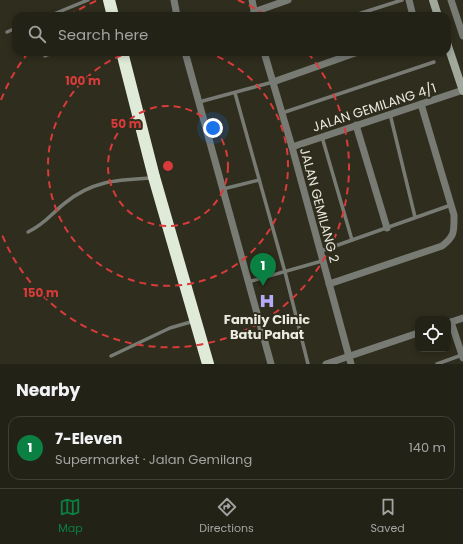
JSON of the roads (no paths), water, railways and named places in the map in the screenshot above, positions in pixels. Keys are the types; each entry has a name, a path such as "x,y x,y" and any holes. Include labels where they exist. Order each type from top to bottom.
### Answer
{"highway":[{"path":"109,0 112,12"},
{"path":"123,56 154,178 208,364"}],"street":[{"path":"174,0 176,12"},
{"path":"252,0 255,12"},
{"path":"260,12 288,0"},
{"path":"409,0 412,12"},
{"path":"433,0 437,12"},
{"path":"451,0 463,36"},
{"path":"451,55 463,90"},
{"path":"186,56 271,364"},
{"name":"JALAN GEMILANG 2","path":"265,56 292,147 351,364"},
{"path":"273,82 347,56"},
{"name":"JALAN GEMILANG 4/1","path":"292,147 463,90"},
{"path":"329,284 442,246 452,239 454,232 454,215 421,104"},
{"path":"356,125 386,228"},
{"path":"451,323 463,318"},
{"path":"451,326 463,356"},
{"path":"326,364 415,334"}],"lane":[{"path":"59,12 88,0"},
{"path":"364,12 402,0"},
{"path":"7,32 12,30"},
{"path":"281,113 434,62"},
{"path":"199,102 273,82"},
{"path":"235,93 285,272 308,364"},
{"path":"390,114 415,217"},
{"path":"322,137 352,240"},
{"path":"28,232 41,226 64,204 92,186 108,181 154,178"},
{"path":"222,190 259,180"},
{"path":"320,252 451,205"},
{"path":"248,282 322,261"},
{"path":"111,356 170,328 195,320"},
{"path":"437,364 463,356"}],"place":[{"name":"7-Eleven","path":"263,286"},
{"name":"Family Clinic Batu Pahat","path":"267,301"}]}
